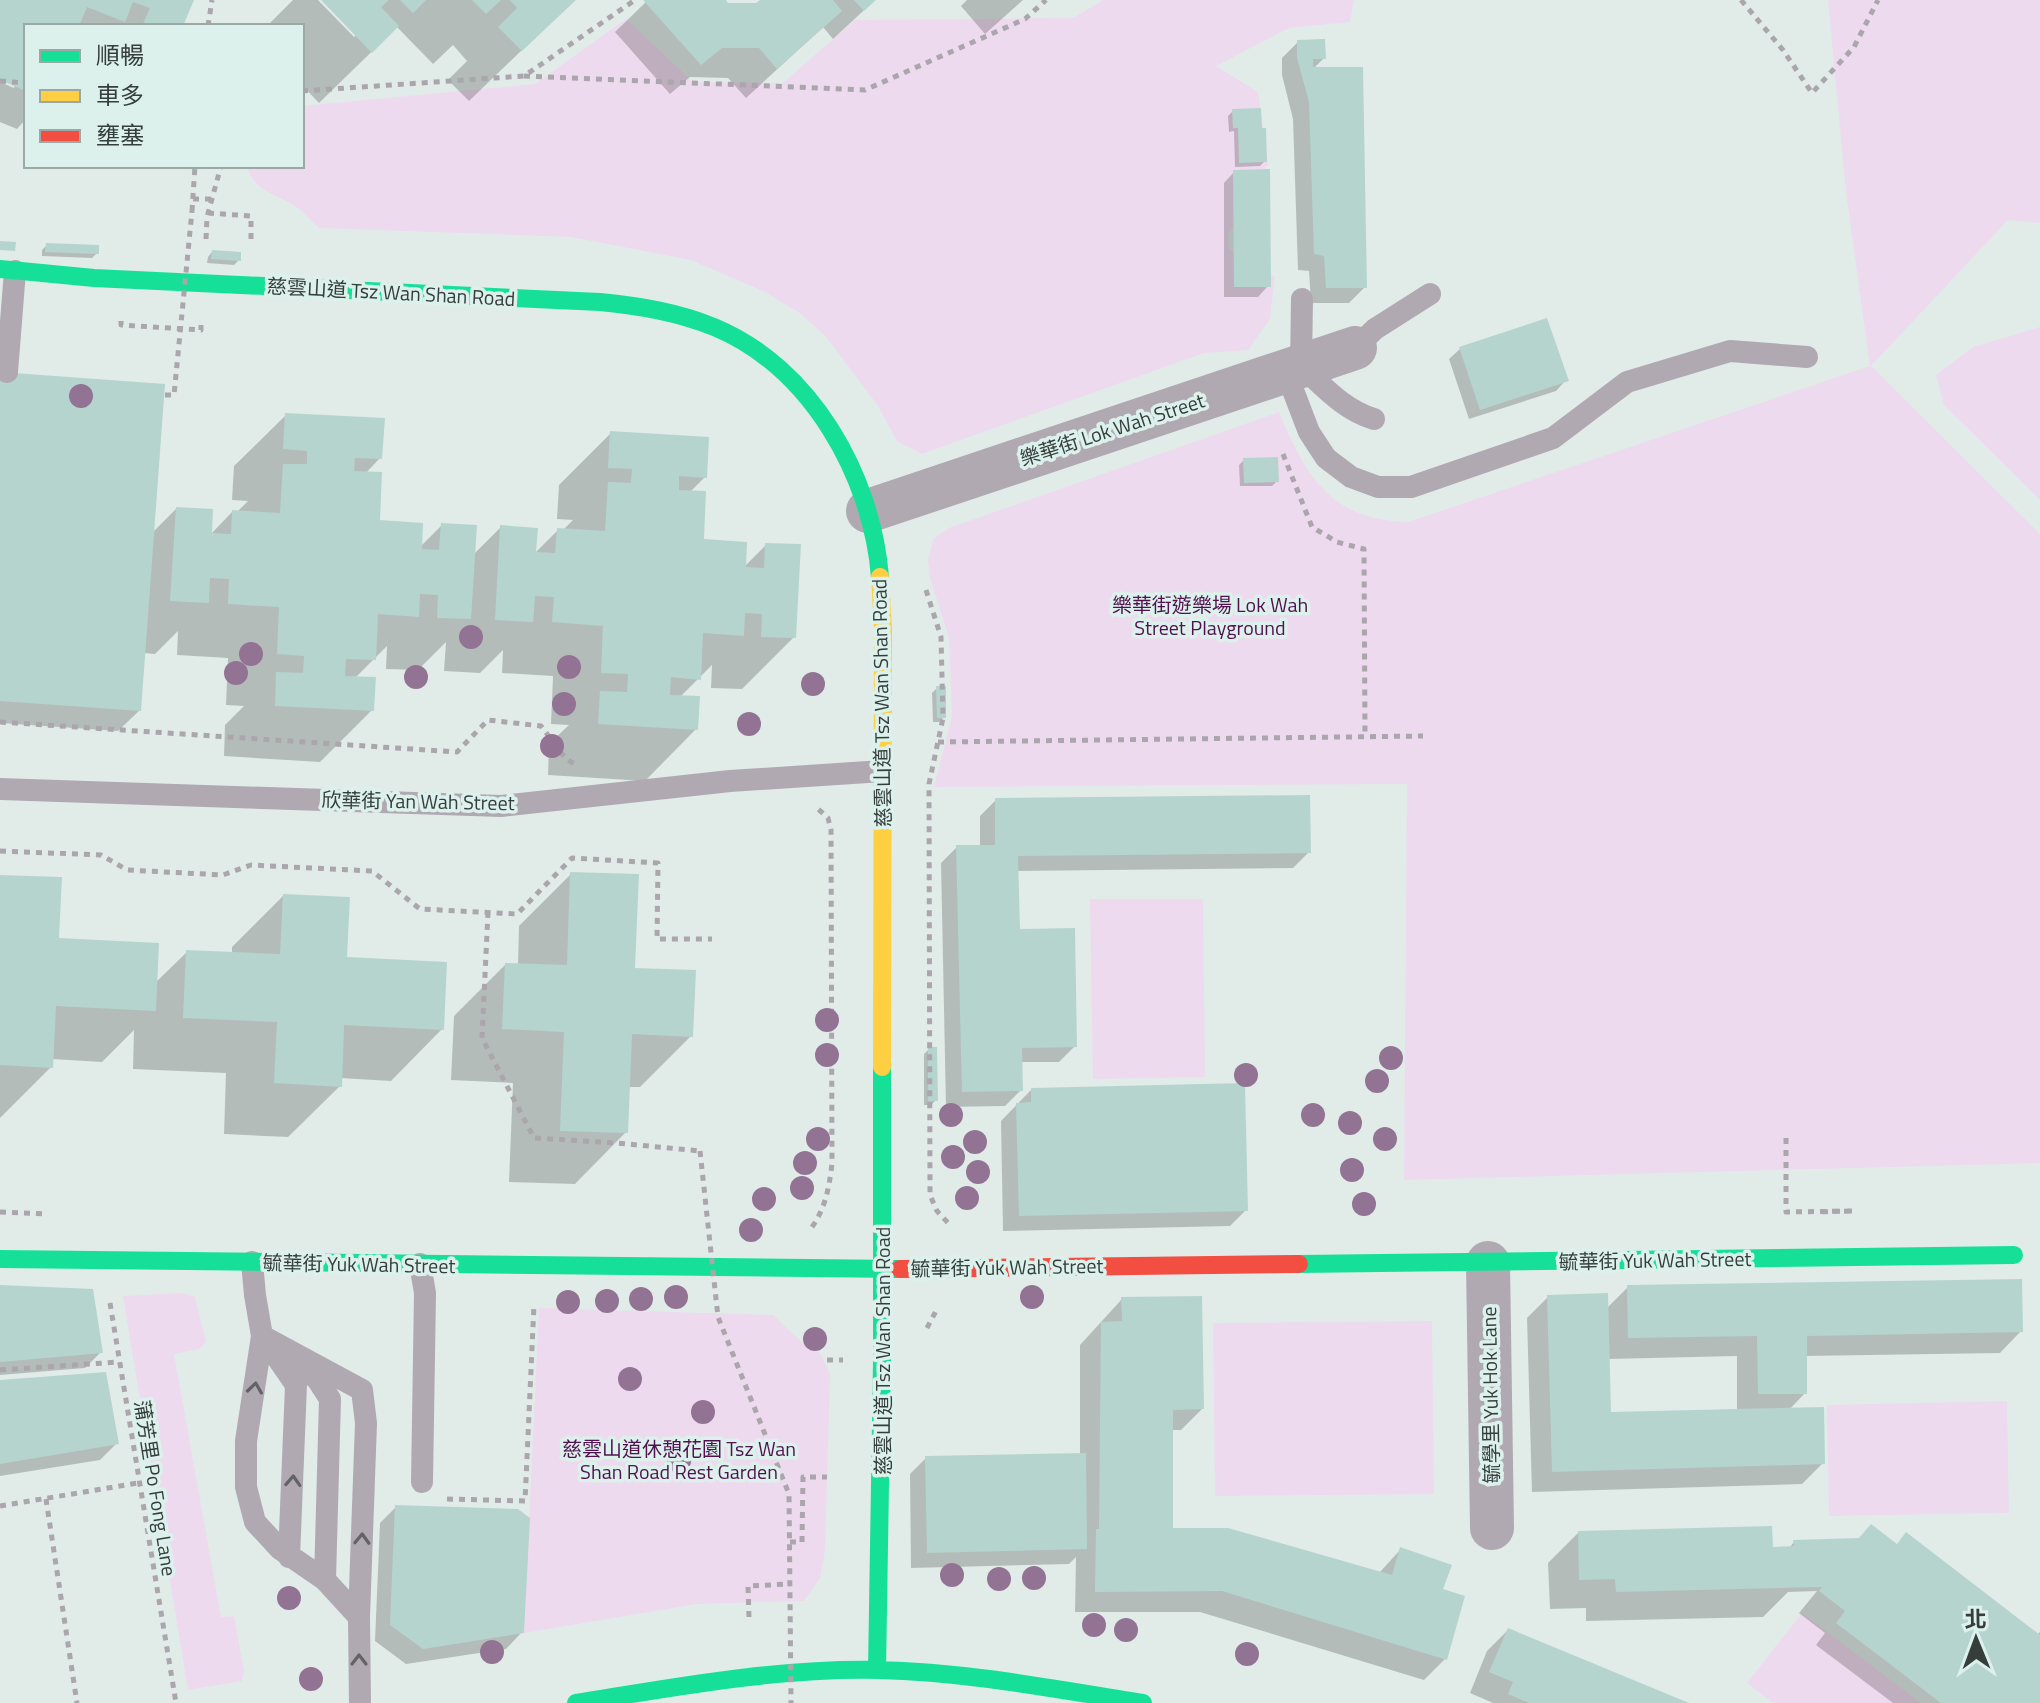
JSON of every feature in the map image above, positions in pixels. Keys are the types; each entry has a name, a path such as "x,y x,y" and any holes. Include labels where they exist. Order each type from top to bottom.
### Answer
{"main road":[{"name":"慈雲山道 Tsz Wan Shan Road","path":"7,270 621,305 678,314 732,335 758,351 808,397 828,424 868,511 880,575 883,1269 877,1670"},
{"name":"毓華街 Yuk Wah Street","path":"0,1259 883,1269 2014,1255"},
{"path":"576,1703 770,1675 877,1670 980,1679 1143,1703"}],"street":[{"name":"樂華街 Lok Wah Street","path":"868,511 1355,348"},
{"name":"毓學里 Yuk Hok Lane","path":"1488,1263 1492,1528"}],"lane":[{"path":"7,270 7,372"},
{"path":"1355,348 1375,329 1430,294"},
{"path":"1302,299 1294,369 1309,432 1326,458 1351,477 1378,487 1411,487 1553,438 1627,382 1730,351 1807,357"},
{"path":"1294,369 1357,414 1374,419"},
{"name":"欣華街 Yan Wah Street","path":"0,789 501,806 730,781 883,771"},
{"path":"252,1262 262,1336 246,1441 246,1487 255,1522 289,1557 325,1580 359,1617"},
{"path":"420,1264 425,1293 422,1482"},
{"path":"262,1336 296,1385 289,1557"},
{"path":"262,1336 317,1379 330,1399 325,1580"},
{"path":"262,1336 362,1390 366,1423 359,1617 360,1703"}],"path":[{"path":"208,24 212,0"},
{"path":"304,91 524,76 865,90 1025,19 1046,0"},
{"path":"1741,0 1783,50 1812,93 1854,47 1878,0"},
{"path":"524,76 633,1"},
{"path":"0,81 24,83"},
{"path":"165,395 174,395 195,168"},
{"path":"205,247 207,215 220,168"},
{"path":"193,199 211,199"},
{"path":"207,215 251,216 251,249"},
{"path":"121,325 201,330"},
{"path":"1293,480 1312,527 1337,542 1364,549 1365,736"},
{"path":"923,580 941,637 943,718 929,784 930,1195 937,1211 949,1224 958,1228"},
{"path":"0,722 457,752 488,720 541,726 566,759 620,792"},
{"path":"938,742 1423,736"},
{"path":"809,1231 820,1216 828,1193 832,1164 831,830"},
{"path":"0,851 101,855 127,870 141,871 223,875 251,865 372,871 420,909 517,914 572,858 658,863 657,939 712,939"},
{"path":"488,912 482,1038 534,1138 700,1151 718,1317 789,1494 791,1703"},
{"path":"1778,1213 1854,1211 1786,1212 1786,1138"},
{"path":"0,1212 48,1214"},
{"path":"697,1238 713,1238"},
{"name":"蒲芳里 Po Fong Lane","path":"108,1292 176,1703"},
{"path":"446,1499 525,1501 534,1296"},
{"path":"927,1335 928,1323 942,1301"},
{"path":"0,1370 119,1362"},
{"path":"790,1542 802,1542 803,1477 827,1477"},
{"path":"0,1506 138,1483"},
{"path":"46,1499 77,1703"},
{"path":"749,1617 748,1586 790,1584"}],"green space":[{"path":"1103,0 1354,0 1350,22 1289,28 1216,66 1258,92 1268,164 1228,235 1229,249 1275,277 1270,319 1248,350 1204,353 922,454 897,441 878,406 827,338 800,313 765,292 691,260 571,237 319,228 295,206 254,181 248,168 304,168 304,106 535,84 626,19 693,82 783,83 855,20 1073,18"},
{"name":"樂華街遊樂場 Lok Wah Street Playground","path":"1828,0 2040,0 2040,223 2008,220 1871,366 2040,534 2040,1163 1404,1180 1407,784 934,787 952,716 949,638 930,578 928,560 934,538 949,528 1279,412 1311,475 1325,491 1359,513 1408,522 1870,366 1846,192"},
{"path":"2040,327 2040,500 1944,405 1936,375 1973,347"},
{"path":"1090,899 1203,899 1205,1077 1093,1079"},
{"path":"184,1293 195,1297 206,1342 199,1349 174,1354 221,1617 234,1616 244,1671 242,1681 188,1690 123,1296"},
{"name":"慈雲山道休憩花園 Tsz Wan Shan Road Rest Garden","path":"539,1308 773,1315 807,1347 820,1353 830,1374 825,1551 820,1578 804,1601 697,1604 524,1633"},
{"path":"1432,1321 1434,1494 1215,1496 1213,1323"},
{"path":"2007,1401 2009,1513 1829,1516 1827,1405"},
{"path":"1802,1613 1921,1703 1773,1703 1747,1683"}],"building":[{"path":"0,0 194,0 184,24 143,24 150,8 133,2 125,22 87,7 80,24 24,24 24,90 0,80"},
{"path":"321,0 389,0 381,7 399,26 372,53"},
{"path":"400,0 426,0 413,13"},
{"path":"472,0 501,0 486,14"},
{"path":"510,0 576,0 522,51 498,27 517,8"},
{"path":"643,0 756,3 760,0 833,0 842,11 777,69 759,48 722,48 701,65"},
{"path":"854,0 876,0 864,11"},
{"path":"1325,39 1326,59 1313,59 1313,67 1363,67 1367,288 1326,288 1324,256 1314,254 1309,102 1297,58 1297,40"},
{"path":"1261,108 1262,128 1266,128 1267,162 1239,163 1238,128 1233,128 1232,109"},
{"path":"1270,169 1271,287 1234,287 1233,170"},
{"path":"0,241 16,242 15,251 0,250"},
{"path":"46,243 99,245 99,254 45,252"},
{"path":"212,250 241,252 241,261 211,259"},
{"path":"1547,318 1569,381 1480,410 1459,347"},
{"path":"0,372 165,384 141,711 0,701"},
{"path":"285,413 385,418 382,459 355,458 354,471 382,472 380,520 423,523 422,549 439,550 441,523 477,525 471,619 437,618 438,595 420,594 419,617 378,614 376,660 346,659 345,676 376,677 374,711 275,706 276,672 303,673 304,656 277,654 279,607 228,604 229,579 210,578 209,603 170,601 176,507 213,509 212,533 231,534 232,510 280,513 283,464 307,464 307,451 283,449"},
{"path":"610,431 709,437 707,478 679,476 679,490 706,491 704,539 747,542 746,567 764,568 765,543 801,544 796,638 761,637 762,614 745,613 744,636 703,633 701,680 671,677 670,695 700,696 698,730 598,724 600,691 627,692 628,674 601,673 603,626 552,622 554,597 535,596 533,622 495,620 500,525 538,528 536,552 555,553 557,528 605,531 608,482 631,483 632,469 608,468"},
{"path":"1278,457 1279,482 1244,483 1243,458"},
{"path":"936,686 946,686 946,718 937,718"},
{"path":"1310,795 1311,853 1018,856 1020,929 1075,928 1077,1047 1022,1048 1023,1091 962,1092 956,845 995,845 995,798"},
{"path":"570,872 639,874 635,968 696,970 693,1037 632,1034 628,1133 560,1131 564,1032 502,1029 505,963 567,965"},
{"path":"0,875 62,877 59,938 159,943 156,1011 56,1006 53,1068 0,1065"},
{"path":"283,894 350,897 347,957 447,962 444,1030 344,1025 342,1087 274,1083 277,1022 183,1018 186,950 280,954"},
{"path":"928,1047 937,1047 938,1101 928,1101"},
{"path":"1245,1083 1248,1211 1019,1216 1016,1103 1031,1102 1031,1088"},
{"path":"2022,1279 2023,1332 1807,1336 1807,1394 1758,1394 1757,1336 1628,1338 1627,1285"},
{"path":"0,1285 93,1289 103,1353 0,1362"},
{"path":"1608,1293 1611,1412 1824,1407 1825,1464 1552,1472 1547,1295"},
{"path":"1202,1296 1204,1409 1173,1410 1173,1528 1228,1528 1392,1575 1400,1547 1452,1565 1443,1589 1465,1596 1447,1660 1222,1591 1095,1592 1096,1529 1099,1529 1101,1322 1122,1321 1121,1297"},
{"path":"106,1372 119,1444 0,1464 0,1380"},
{"path":"1086,1453 1087,1549 927,1553 925,1456"},
{"path":"395,1505 518,1509 530,1518 524,1633 423,1649 390,1625"},
{"path":"1871,1524 1897,1544 1906,1532 2040,1635 2040,1703 1941,1703 1836,1623 1845,1611 1819,1591 1822,1587 1616,1592 1615,1579 1579,1580 1578,1531 1772,1526 1773,1547 1794,1546 1793,1540 1859,1538"},
{"path":"1508,1628 1689,1703 1529,1703 1508,1694 1513,1682 1489,1672"}],"traffic: fast":[{"path":"0,269 94,278 600,302 686,317 749,345 780,369 807,397 850,464 875,539 880,577"},
{"path":"877,1670 882,1361 882,1067"},
{"path":"1299,1264 2014,1255"},
{"path":"0,1259 900,1269"},
{"path":"576,1703 764,1675 840,1670 911,1671 978,1678 1143,1703"}],"traffic: slow":[{"path":"880,577 883,629 882,1067"}],"traffic: jam":[{"path":"900,1269 1299,1264"}]}
